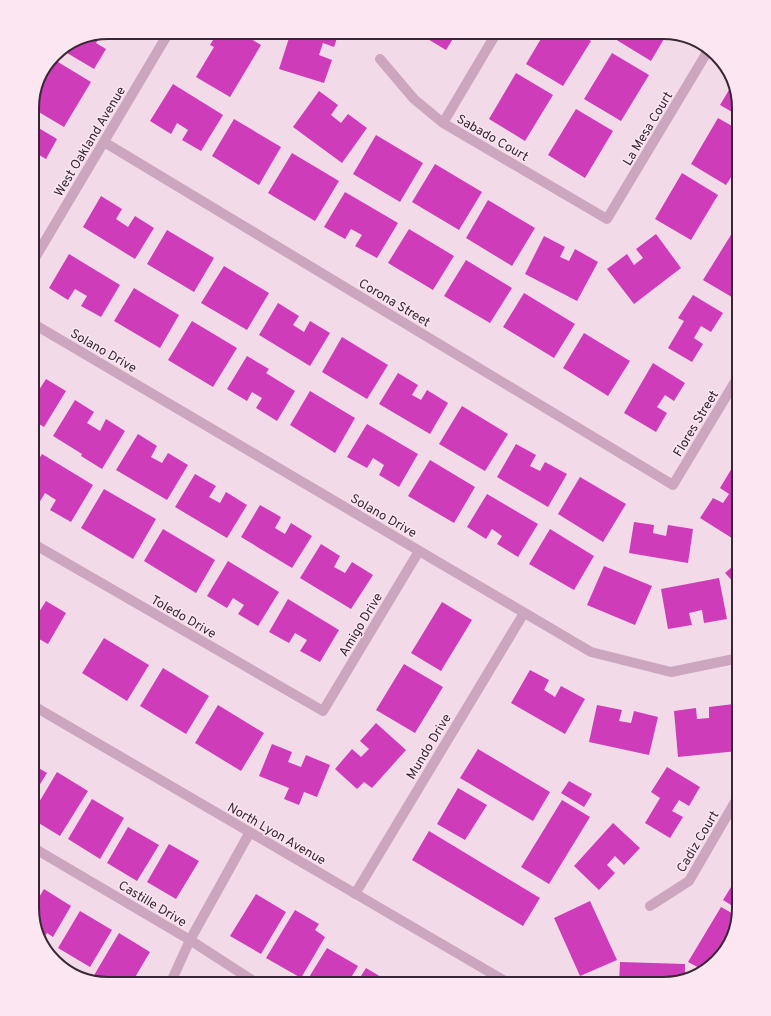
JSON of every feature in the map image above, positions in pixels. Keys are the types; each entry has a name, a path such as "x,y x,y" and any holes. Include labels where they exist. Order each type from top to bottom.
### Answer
{"street":[{"name":"West Oakland Avenue","path":"39,251 165,39"},
{"path":"443,123 493,39"},
{"name":"La Mesa Court","path":"607,219 706,55"},
{"name":"Sabado Court","path":"380,59 414,99 443,123 607,219"},
{"name":"Corona Street","path":"104,142 673,485"},
{"name":"Solano Drive","path":"39,327 591,652 671,672 732,659"},
{"name":"Flores Street","path":"673,485 732,387"},
{"name":"Toledo Drive","path":"39,547 322,711"},
{"name":"Amigo Drive","path":"322,711 419,551"},
{"name":"Mundo Drive","path":"355,894 524,613"},
{"name":"North Lyon Avenue","path":"39,709 498,977"},
{"name":"Cadiz Court","path":"650,906 689,881 732,807"},
{"path":"173,977 190,940 250,832"},
{"name":"Castille Drive","path":"39,851 190,940 247,977"}],"building":[{"path":"214,39 251,39 261,45 230,97 196,77 214,47 210,45"},
{"path":"289,39 337,39 334,47 323,43 319,55 332,60 324,83 279,69"},
{"path":"428,39 453,39 446,50"},
{"path":"541,39 588,39 591,41 563,86 526,64"},
{"path":"615,39 664,39 651,61"},
{"path":"98,40 96,43 106,49 94,69 67,53 74,48"},
{"path":"612,53 649,75 621,121 584,99"},
{"path":"57,62 91,82 64,127 39,112 41,90 46,78"},
{"path":"516,73 553,95 525,141 489,119"},
{"path":"173,84 223,115 201,151 182,140 188,130 177,123 171,134 150,121"},
{"path":"730,89 732,112 720,105"},
{"path":"319,91 338,105 331,115 341,123 348,114 367,128 342,163 293,127"},
{"path":"576,109 613,131 585,178 548,155"},
{"path":"718,118 732,126 732,176 726,185 691,164"},
{"path":"234,119 281,147 259,185 212,156"},
{"path":"39,128 57,139 46,159 39,155"},
{"path":"376,135 423,163 400,202 353,174"},
{"path":"292,153 339,181 315,221 268,193"},
{"path":"435,164 482,192 459,230 412,202"},
{"path":"682,173 718,195 691,240 655,219"},
{"path":"345,192 398,223 377,258 355,246 362,235 351,229 345,239 324,227"},
{"path":"101,196 122,209 116,219 128,227 135,216 154,228 135,259 83,227"},
{"path":"488,200 535,228 512,266 466,238"},
{"path":"409,229 454,256 433,290 388,263"},
{"path":"167,230 214,258 194,292 147,264"},
{"path":"732,233 732,297 703,280"},
{"path":"656,234 681,268 634,304 607,269 627,254 634,265 643,258 636,249"},
{"path":"544,236 565,247 560,257 569,261 575,249 598,262 577,301 525,274"},
{"path":"69,254 120,285 101,317 81,306 87,296 75,289 68,300 49,288"},
{"path":"466,260 512,288 490,323 444,296"},
{"path":"224,266 269,293 247,330 201,303"},
{"path":"134,288 179,315 160,348 114,321"},
{"path":"524,293 575,324 554,358 503,327"},
{"path":"693,295 723,313 711,332 701,326 694,338 703,344 692,362 668,348 684,321 678,318"},
{"path":"278,303 299,316 293,325 304,332 310,321 330,333 310,366 259,335"},
{"path":"192,321 237,348 213,387 168,360"},
{"path":"584,333 630,361 608,396 563,368"},
{"path":"342,337 388,365 367,399 322,372"},
{"path":"247,356 269,369 266,373 295,391 277,421 256,408 262,398 252,392 247,401 227,389"},
{"path":"653,363 685,383 674,401 665,395 657,407 667,413 656,432 624,413"},
{"path":"398,373 418,385 412,395 421,400 427,390 448,403 430,434 379,404"},
{"path":"46,379 66,391 44,427 39,424 39,390"},
{"path":"310,391 355,418 335,453 290,425"},
{"path":"75,400 94,412 87,423 100,431 106,419 125,431 102,469 81,456 82,454 53,436"},
{"path":"462,406 508,434 485,471 439,444"},
{"path":"367,424 418,454 399,487 379,475 384,465 373,458 367,468 347,457"},
{"path":"138,434 157,446 151,457 162,463 168,453 188,465 167,500 116,470"},
{"path":"516,444 536,455 530,466 540,471 545,462 567,474 548,507 497,477"},
{"path":"42,454 93,485 71,522 50,510 56,500 45,493 39,503 39,459"},
{"path":"430,460 475,487 454,523 408,496"},
{"path":"732,468 732,538 700,518 713,498 723,503 729,494 720,488"},
{"path":"195,474 216,486 209,497 220,503 226,492 247,505 227,538 175,507"},
{"path":"580,477 626,504 603,542 558,514"},
{"path":"104,489 156,519 133,559 81,528"},
{"path":"487,494 538,524 518,557 497,544 502,536 492,529 486,539 467,527"},
{"path":"260,505 281,517 275,528 285,534 291,523 312,536 292,568 241,537"},
{"path":"634,522 654,525 653,533 666,536 668,525 693,529 688,563 629,553"},
{"path":"163,529 215,560 196,593 144,561"},
{"path":"550,529 594,556 574,590 529,564"},
{"path":"321,544 340,556 334,567 345,573 352,562 373,575 351,609 300,578"},
{"path":"228,561 279,592 258,626 238,614 244,605 233,598 227,608 207,596"},
{"path":"604,566 652,586 635,625 587,605"},
{"path":"732,567 732,580 725,573"},
{"path":"719,578 727,619 704,623 702,610 689,613 692,625 668,629 661,589"},
{"path":"288,599 339,630 320,662 300,651 307,640 295,633 289,643 269,632"},
{"path":"46,601 66,613 48,644 39,639 39,612"},
{"path":"442,602 472,620 441,671 411,653"},
{"path":"104,638 149,665 127,701 82,673"},
{"path":"404,664 443,687 415,733 376,710"},
{"path":"163,668 209,696 186,734 140,706"},
{"path":"530,670 549,680 544,690 555,697 561,686 585,699 565,734 511,703"},
{"path":"732,704 732,752 678,757 674,711 696,708 697,719 709,718 709,707"},
{"path":"218,705 264,733 241,771 195,743"},
{"path":"597,705 622,710 619,721 631,723 634,711 658,717 649,755 589,742"},
{"path":"376,723 406,750 372,788 364,782 357,789 335,769 352,749 361,757 369,749 360,741"},
{"path":"272,744 292,752 288,762 301,767 306,755 330,765 317,797 304,792 299,805 284,799 289,788 259,776"},
{"path":"478,749 550,792 533,821 460,778"},
{"path":"667,767 700,787 689,806 679,800 672,811 683,817 670,838 645,823 660,798 651,792"},
{"path":"39,768 47,773 39,786"},
{"path":"57,772 88,791 60,836 39,823 39,802"},
{"path":"569,781 592,794 584,807 561,793"},
{"path":"458,788 487,805 465,840 437,824"},
{"path":"92,799 124,818 100,859 68,839"},
{"path":"562,800 590,817 549,884 521,867"},
{"path":"613,823 640,848 624,865 615,856 607,865 615,873 599,890 574,866"},
{"path":"128,827 159,845 137,881 107,863"},
{"path":"429,831 540,898 523,926 412,860"},
{"path":"169,844 199,861 176,899 147,882"},
{"path":"732,885 732,906 723,900"},
{"path":"44,889 71,906 53,937 47,933 45,936 41,926 39,897"},
{"path":"256,894 286,912 261,954 230,936"},
{"path":"590,901 617,960 580,976 554,918"},
{"path":"721,907 732,913 731,921 725,938 715,953 698,967 688,962"},
{"path":"295,910 319,924 315,930 325,937 302,977 266,958"},
{"path":"80,911 112,930 90,967 58,948"},
{"path":"119,933 150,952 135,977 94,976"},
{"path":"327,948 358,966 351,977 309,977"},
{"path":"620,962 685,964 685,973 681,975 663,977 619,977"},
{"path":"366,968 381,977 360,977"}]}
